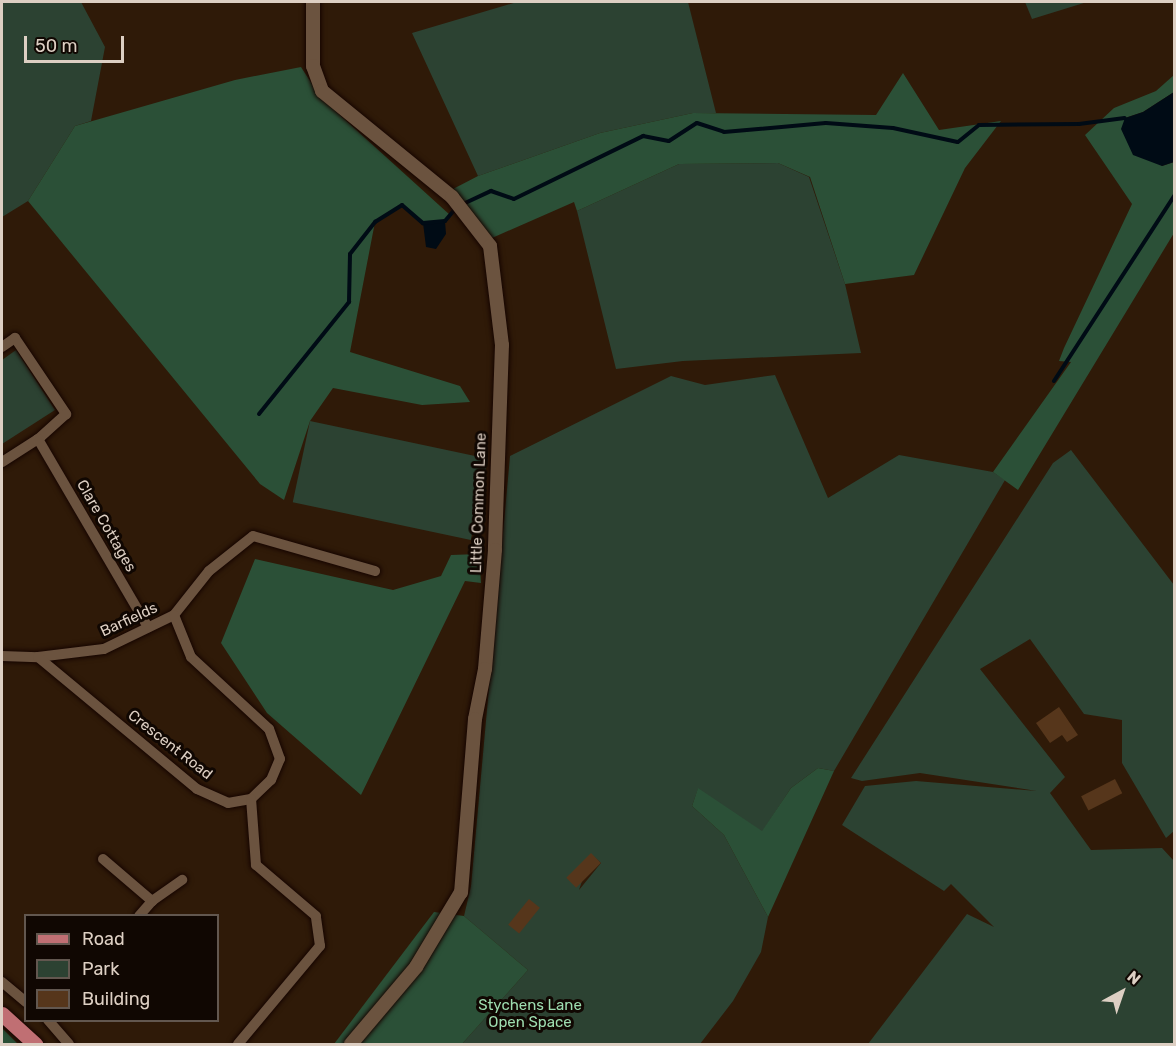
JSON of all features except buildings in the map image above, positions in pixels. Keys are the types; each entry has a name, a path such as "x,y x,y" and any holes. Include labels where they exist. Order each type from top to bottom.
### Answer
{"main road":[{"path":"2,1014 35,1044"}],"street":[{"name":"Little Common Lane","path":"313,2 313,66 322,91 452,197 490,246 502,345 495,550 485,669 475,719 461,892 416,967 351,1044"},
{"path":"2,347 15,338 66,414 38,439 2,462"},
{"name":"Clare Cottages","path":"38,439 148,627"},
{"name":"Barfields","path":"2,656 38,657 105,649 174,615 209,571 253,536 375,571"},
{"path":"174,615 191,657 269,729 280,759 271,780 251,799 256,865 316,916 320,946 238,1044"},
{"name":"Crescent Road","path":"38,657 196,789 228,803 251,799"},
{"path":"103,859 152,901"},
{"path":"140,914 152,901 182,880"},
{"path":"2,982 24,1000"},
{"path":"50,1022 69,1044"}],"green space":[{"path":"2,2 81,2 105,47 91,121 75,126 28,201 2,217"},
{"path":"517,2 688,2 716,113 693,113 600,133 478,176 412,33"},
{"path":"1025,2 1087,2 1032,19"},
{"path":"301,67 321,98 450,215 445,221 423,223 402,205 375,222 350,352 460,386 470,402 422,405 333,388 310,421 284,500 260,484 28,201 75,126 235,80"},
{"path":"903,73 939,130 1001,121 965,168 914,275 845,284 810,177 778,163 679,164 577,211 574,202 492,238 453,189 478,176 600,133 693,113 876,115"},
{"path":"1174,75 1174,92 1143,112 1125,118 1162,166 1174,162 1174,233 1018,490 993,472 1071,362 1059,361 1132,204 1085,135 1114,108 1156,91"},
{"path":"778,163 809,177 845,284 861,353 683,361 616,369 577,211 679,164"},
{"path":"16,350 55,410 2,444 2,360"},
{"name":"Stychens Lane Open Space","path":"775,375 828,498 899,455 993,472 1005,480 834,771 818,768 791,788 762,832 698,789 692,806 724,835 768,917 761,952 733,1001 700,1044 462,1044 528,970 464,916 471,886 510,456 671,376 705,385","holes":["591,854 601,863 579,890"]},
{"path":"310,421 488,459 471,540 293,502"},
{"path":"1071,450 1174,585 1174,831 1166,838 1122,763 1122,720 1084,714 1030,639 980,669 1065,777 1050,793 1091,850 1162,848 1174,861 1174,1044 868,1044 967,914 994,927 951,884 944,891 842,825 865,786 916,781 1037,791 920,773 862,781 851,778 1053,463"},
{"path":"479,554 481,583 465,581 361,795 267,713 221,643 255,559 393,590 441,576 451,555"},
{"path":"818,768 834,771 768,917 724,835 692,806 698,788 762,831 791,788"},
{"path":"434,912 464,916 528,970 462,1044 334,1044"},
{"path":"2,1028 17,1043 19,1044 2,1044"}],"shaded area":[{"path":"1174,92 1174,162 1162,166 1133,155 1121,129 1125,118 1143,112"},
{"path":"445,221 446,234 436,249 426,247 423,223"}],"waterway":[{"path":"463,204 491,191 514,199 643,136 669,141 697,123 724,132 826,123 893,128 958,142 979,125 1079,124 1125,118"},
{"path":"1054,381 1174,196"},
{"path":"259,414 349,302 350,254 375,222 402,205 423,223 445,221 455,209"}]}
